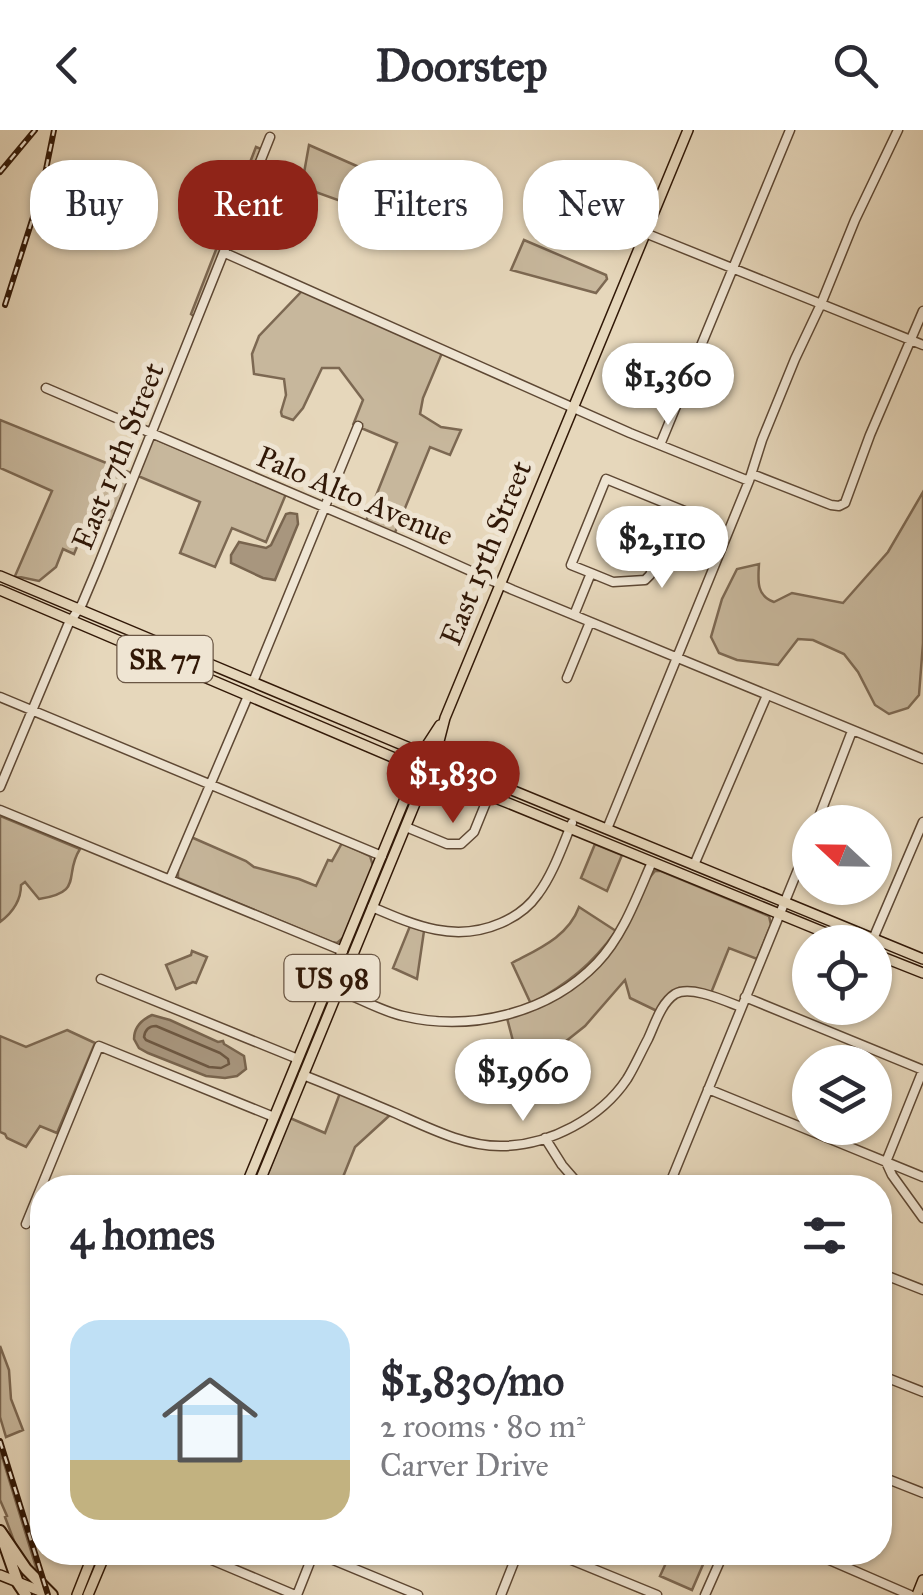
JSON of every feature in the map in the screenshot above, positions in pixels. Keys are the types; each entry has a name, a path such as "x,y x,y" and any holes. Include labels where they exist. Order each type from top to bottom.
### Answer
{"highway":[{"path":"0,1532 17,1589 26,1595"},
{"path":"0,1532 26,1569 51,1595"}],"main road":[{"name":"East 15th Street","path":"659,199 688,130"},
{"name":"East 15th Street","path":"254,1175 638,250"},
{"name":"SR 77","path":"0,576 841,925"},
{"name":"SR 77","path":"0,590 423,770 571,826"},
{"name":"East 15th Street","path":"387,858 406,826 423,770"},
{"path":"571,826 596,832 607,829"},
{"path":"571,826 807,925"},
{"name":"SR 77","path":"892,946 923,959"},
{"path":"892,961 923,973"},
{"name":"East 15th Street","path":"258,1175 259,1167"},
{"path":"77,1595 89,1565"},
{"path":"88,1595 101,1565"},
{"path":"0,1575 17,1589 51,1595"},
{"path":"913,1595 923,1580"}],"street":[{"path":"660,445 790,130"},
{"path":"607,829 751,478 794,358 822,304 896,132 884,130"},
{"name":"East 17th Street","path":"0,787 70,619 79,608 270,138"},
{"path":"659,239 923,344"},
{"path":"225,252 660,445 839,506 844,503 923,311"},
{"name":"Palo Alto Avenue","path":"46,388 500,584 923,760"},
{"path":"253,682 358,426"},
{"path":"677,508 646,579 613,582 571,565 606,479 714,523"},
{"path":"574,615 591,573"},
{"path":"567,678 590,622"},
{"path":"170,879 248,696"},
{"path":"694,865 767,696"},
{"path":"0,697 387,858"},
{"path":"824,805 852,731"},
{"path":"406,826 446,844 461,844 474,832 489,795"},
{"path":"0,810 348,953"},
{"path":"879,925 923,822"},
{"path":"367,905 438,932 474,932 498,925 537,896 571,826"},
{"path":"333,988 393,1013 440,1020 494,1018 540,1004 586,972 605,953 652,862"},
{"path":"673,1175 792,885"},
{"path":"101,979 303,1061"},
{"path":"298,1072 461,1140 500,1146 545,1138 596,1112 626,1081 664,1004 676,993 700,992 743,1002 923,1070 886,1162 923,1218"},
{"path":"46,1175 99,1046 279,1119"},
{"path":"708,1089 923,1177"},
{"path":"545,1138 571,1175"},
{"path":"26,1224 30,1214"},
{"path":"892,1278 923,1290"},
{"path":"892,1380 923,1392"},
{"path":"892,1481 923,1493"},
{"path":"224,1565 296,1595 309,1565"},
{"path":"345,1565 418,1595"},
{"path":"500,1595 513,1565"},
{"path":"584,1565 657,1595"},
{"path":"705,1595 718,1565"},
{"path":"842,1565 913,1595"}],"shaded area":[{"path":"309,145 343,160 338,160 338,200 318,193 318,160 306,160"},
{"path":"256,147 261,149 257,160 251,160"},
{"path":"523,242 523,250 547,250 606,275 607,279 596,293 511,270"},
{"path":"216,250 221,250 195,317 191,314"},
{"path":"303,290 442,353 420,414 441,427 461,430 450,455 430,447 394,535 366,521 397,443 361,428 362,424 353,425 363,400 339,368 322,368 293,420 281,412 286,395 284,379 254,374 252,354 259,336"},
{"path":"0,420 131,473 112,521 91,513 74,554 63,549 56,567 39,581 15,576 52,491 0,468"},
{"path":"153,438 286,494 266,542 232,528 215,567 180,553 200,502 138,476"},
{"path":"923,492 923,643 919,695 908,708 889,714 875,705 844,654 813,640 798,639 778,665 737,660 719,653 711,637 722,599 737,569 759,564 761,592 774,602 792,593 843,603 888,552"},
{"path":"0,816 80,849 68,887 39,899 25,882 15,906 0,922"},
{"path":"191,837 254,867 316,886 328,860 332,861 342,843 370,856 373,866 344,937 337,943 178,878 178,867"},
{"path":"595,844 622,855 607,891 581,878"},
{"path":"655,871 769,916 771,925 757,959 729,948 711,993 679,988 662,1001 657,1011 630,998 625,980 585,1026 565,1042 519,1064 507,1018 560,996 596,969 618,939"},
{"path":"579,907 616,931 578,973 531,1004 512,963 560,934"},
{"path":"410,926 424,931 417,979 393,968"},
{"path":"192,951 207,957 196,983 176,989 166,965 191,955"},
{"path":"67,1030 95,1043 57,1133 40,1126 26,1147 0,1132 0,1036 26,1047"},
{"path":"340,1093 390,1115 355,1147 344,1175 267,1175 290,1118 325,1133"},
{"path":"0,1346 9,1370 11,1399 23,1430 6,1437 0,1417"},
{"path":"0,1450 30,1548 30,1565 35,1565 39,1577 17,1549 0,1500"},
{"path":"665,1565 703,1565 692,1590 660,1576"}],"water":[{"path":"290,513 297,514 298,524 275,580 231,563 239,542 266,548 271,545"},
{"path":"152,1015 223,1041 244,1056 246,1069 237,1076 206,1076 139,1048 135,1031"}],"railway":[{"path":"0,172 35,130"},
{"path":"5,305 42,189 54,130"},
{"path":"0,1441 30,1537"},
{"path":"39,1565 48,1595"}]}
